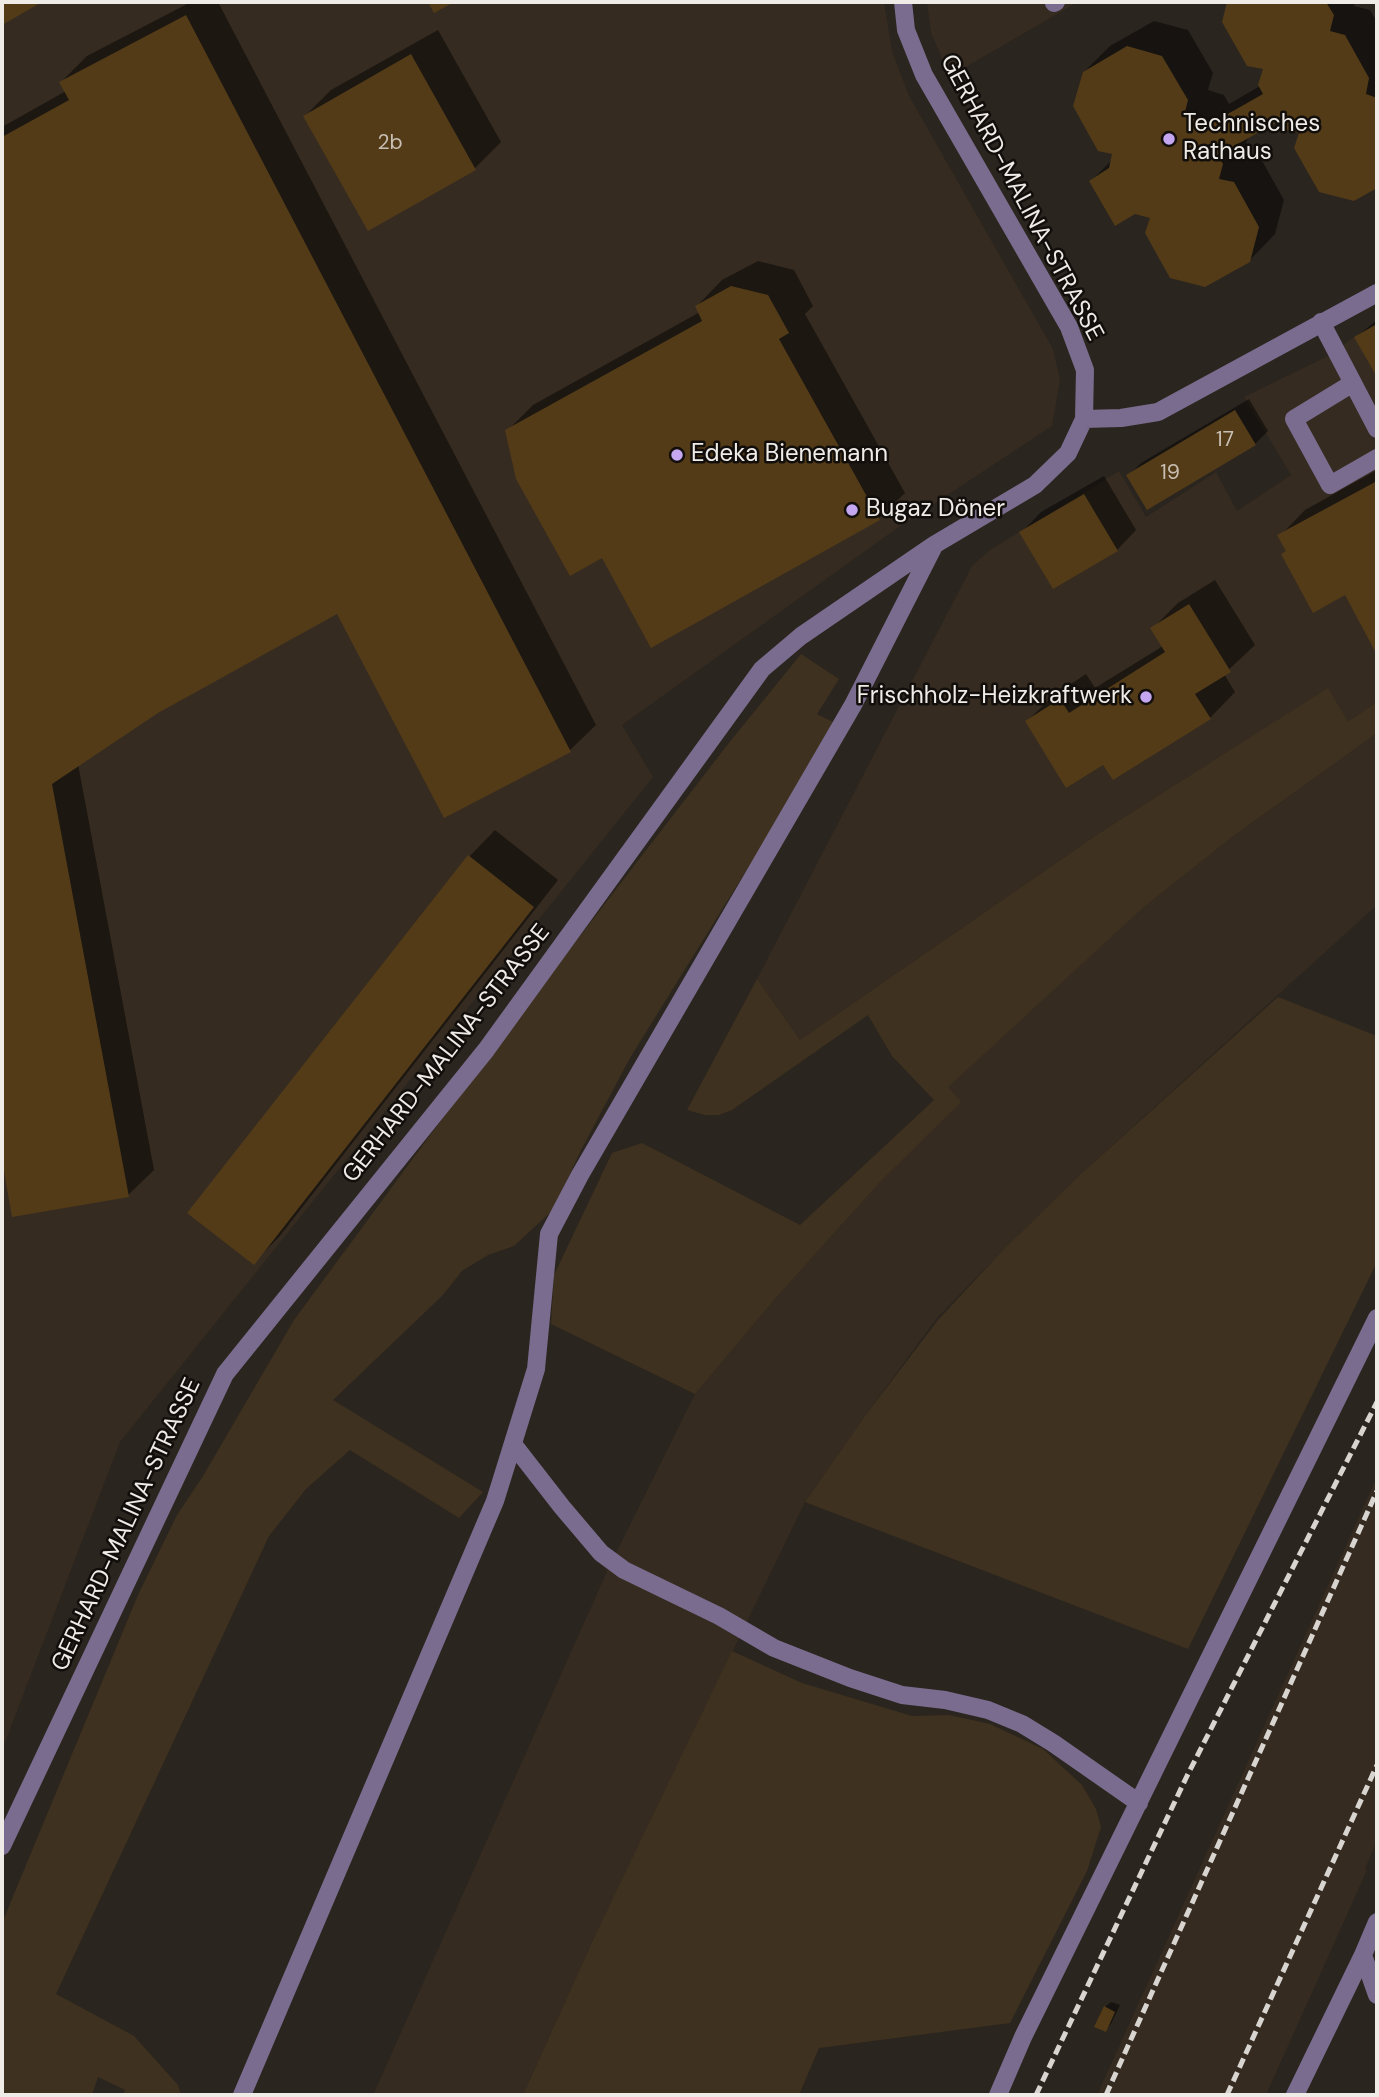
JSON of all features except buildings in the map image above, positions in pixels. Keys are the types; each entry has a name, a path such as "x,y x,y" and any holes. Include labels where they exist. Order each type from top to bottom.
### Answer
{"street":[{"name":"GERHARD-MALINA-STRASSE","path":"2,1846 225,1374 486,1050 762,669 801,636 934,545 1035,485 1068,453 1084,419 1085,370 1069,327 924,75 906,30 903,2"},
{"path":"1084,419 1121,418 1158,412 1377,292"},
{"path":"1321,322 1377,429"},
{"path":"1353,383 1294,419 1330,485 1377,458"},
{"path":"242,2095 495,1501 536,1369 550,1234 586,1163 853,705 934,545"},
{"path":"998,2095 1023,2037 1377,1318"},
{"path":"513,1444 601,1553 624,1570 719,1616 774,1648 850,1678 902,1695 945,1700 988,1710 1022,1724 1139,1803"},
{"path":"1295,2095 1377,1922"},
{"path":"1363,1955 1377,1995"}],"shaded area":[{"path":"2,2 884,2 892,51 909,96 1053,349 1060,380 1052,426 896,529 622,725 653,777 120,1442 2,1750"},
{"path":"927,2 1078,2 950,76 931,33"},
{"path":"1377,325 1377,702 1348,723 1328,689 1101,832 800,1040 757,979 972,566 990,550 1119,471 1146,517 1216,472 1237,511 1291,475 1244,397 1330,355 1354,337"},
{"path":"801,654 839,679 817,714 837,724 630,1058 580,1152 554,1209 514,1246 488,1255 462,1271 442,1296 333,1400 483,1492 459,1518 350,1450 306,1489 269,1536 56,1994 134,2036 178,2085 181,2095 123,2095 125,2090 98,2077 92,2095 2,2095 2,1923 138,1595 177,1515 203,1476 294,1320 504,1035 728,744"},
{"path":"1328,688 1348,722 1377,702 1377,733 1236,834 1144,907 948,1087 961,1102 880,1182 774,1300 695,1394 551,1324 554,1275 612,1153 642,1143 800,1225 934,1100 892,1056 868,1015 732,1110 719,1115 705,1115 687,1110 757,979 800,1040 1101,832"},
{"path":"1377,733 1377,905 1083,1172 1003,1250 936,1319 865,1416 805,1502 599,1927 523,2095 373,2095 609,1567 695,1394 774,1300 880,1182 960,1102 947,1087 1144,907 1236,834"},
{"path":"1278,997 1377,1036 1377,1262 1188,1649 805,1502 865,1416 938,1320 1003,1250 1083,1172"},
{"path":"1377,1477 1377,1840 1365,1869 1367,1870 1266,2095 1097,2095"},
{"path":"732,1651 802,1683 912,1716 949,1715 990,1724 1043,1749 1082,1785 1096,1809 1101,1827 1087,1871 1010,2023 819,2048 799,2095 523,2095 599,1927"}],"railway":[{"path":"1036,2095 1187,1776 1377,1402"},
{"path":"1106,2095 1377,1491"},
{"path":"1227,2095 1377,1765"}],"place":[{"name":"Technisches Rathaus","path":"1169,139"},
{"name":"Edeka Bienemann","path":"677,455"},
{"name":"Bugaz Döner","path":"852,510"},
{"name":"Frischholz-Heizkraftwerk","path":"1146,697"}]}
